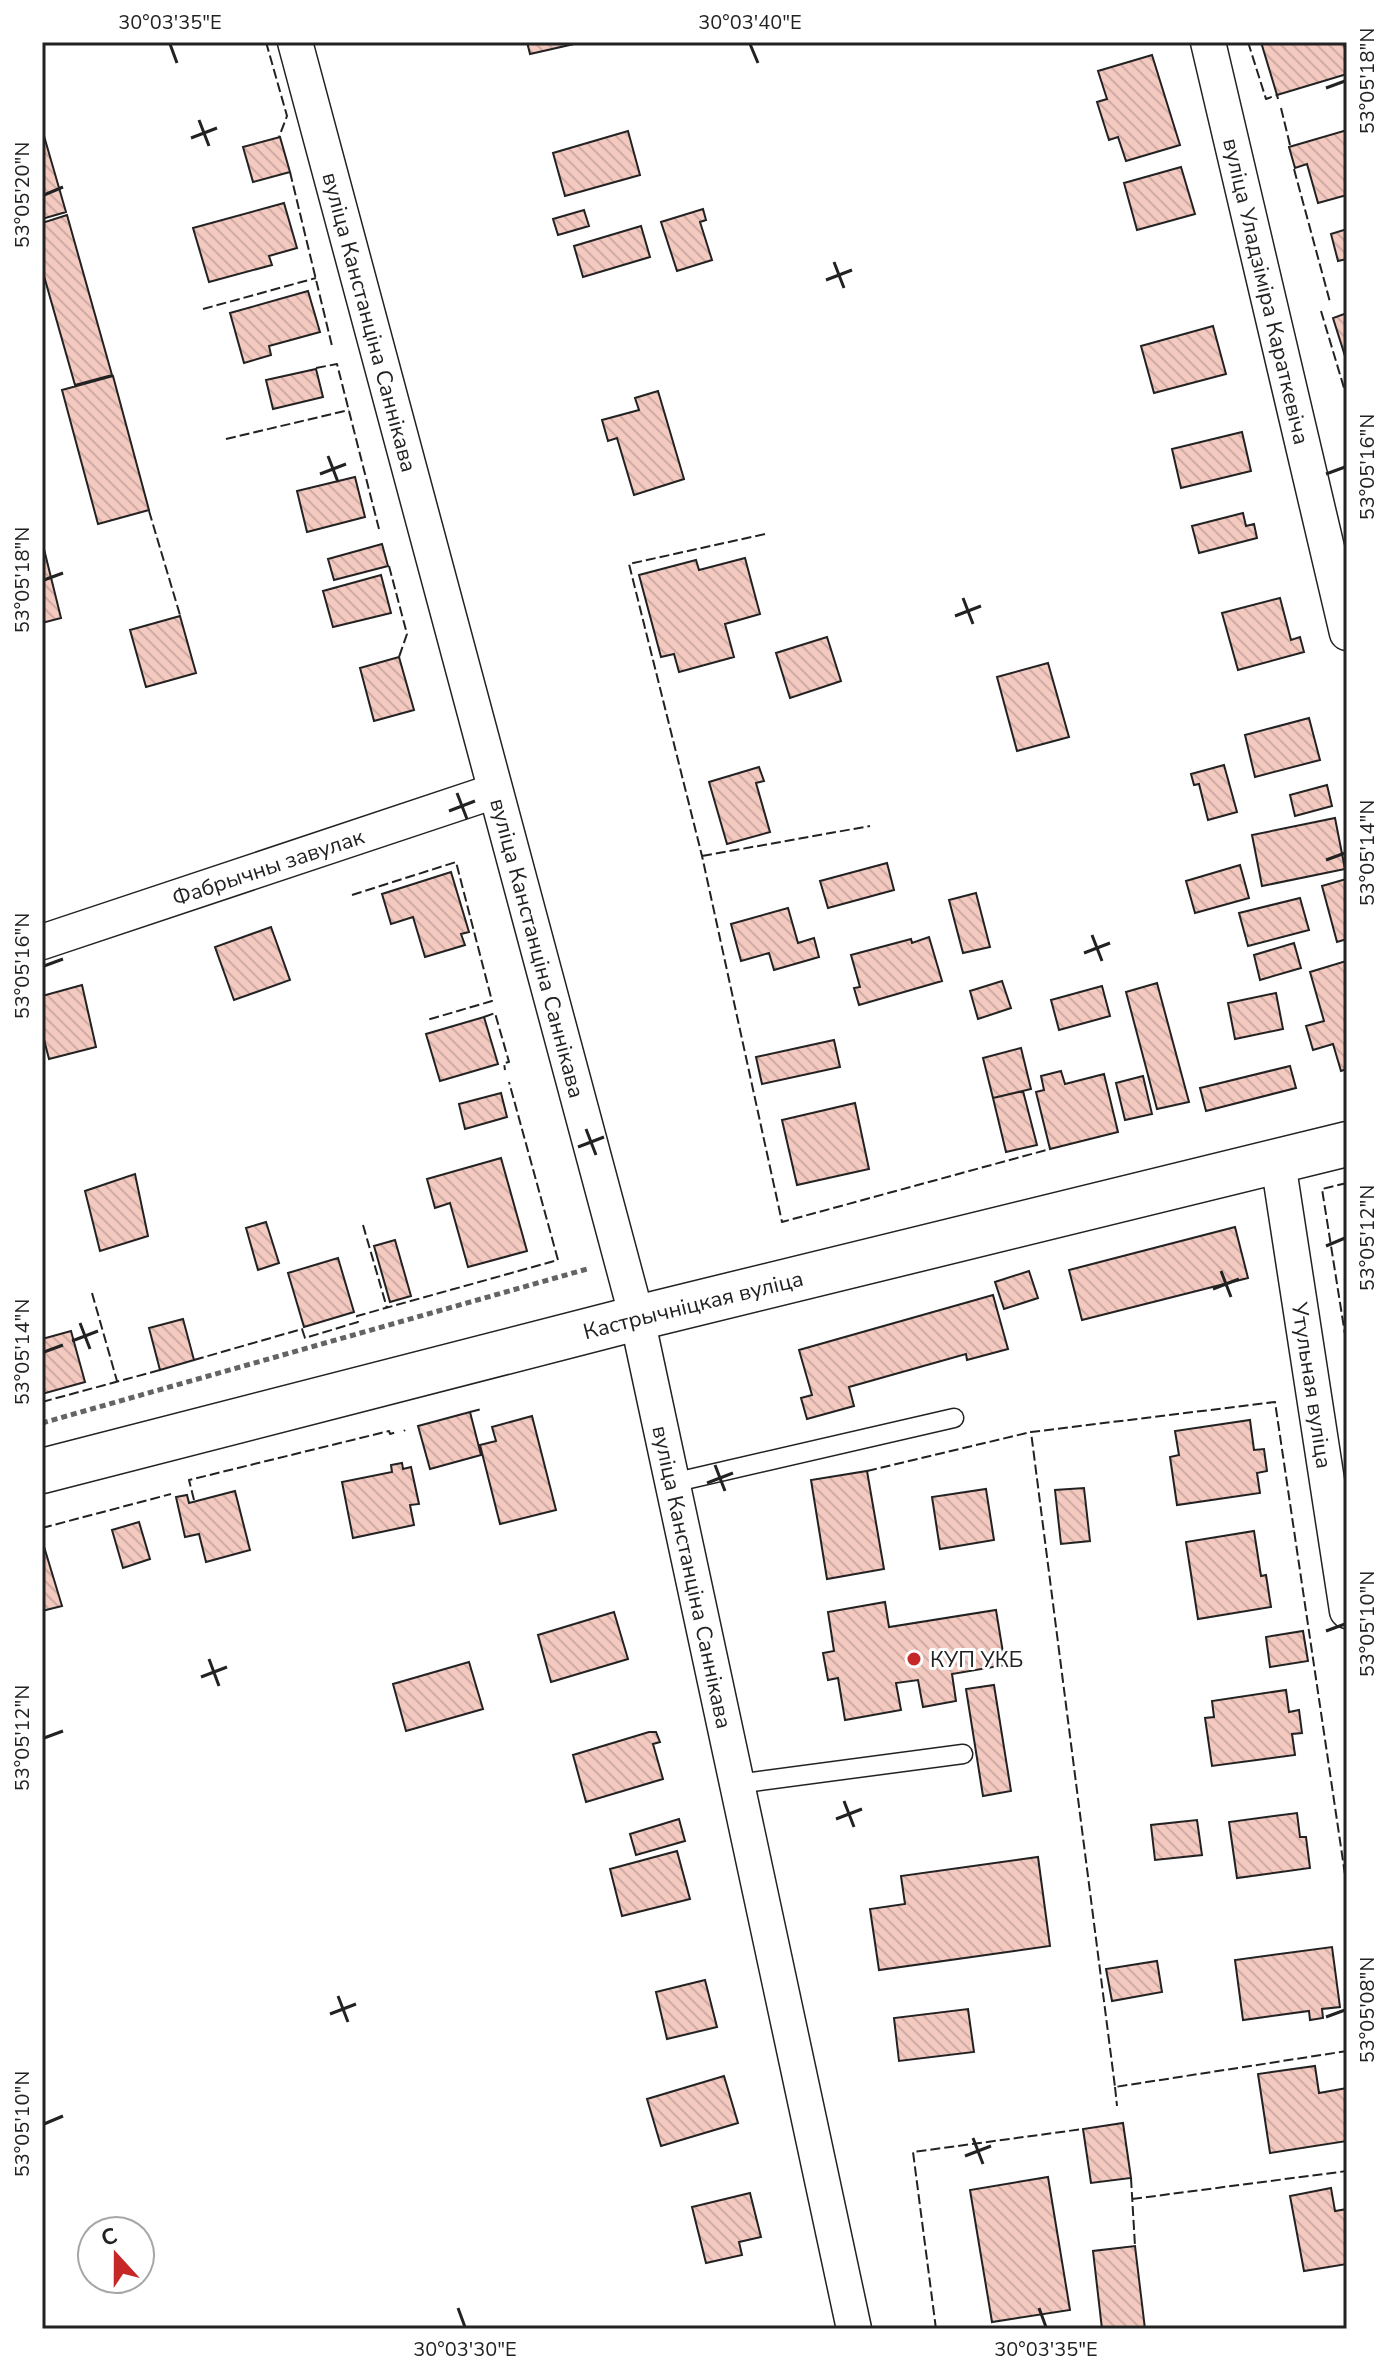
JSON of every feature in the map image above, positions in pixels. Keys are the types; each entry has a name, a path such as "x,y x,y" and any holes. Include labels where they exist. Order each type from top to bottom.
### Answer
{"main road":[{"name":"Кастрычніцкая вуліца","path":"42,1471 637,1318 1347,1144"}],"street":[{"name":"вуліца Канстанціна Саннікава","path":"295,42 637,1318 854,2329"},
{"name":"вуліца Уладзіміра Караткевіча","path":"1208,42 1347,633"},
{"name":"Фабрычны завулак","path":"42,942 495,791"},
{"name":"Утульная вуліца","path":"1278,1162 1347,1611"}],"lane":[{"path":"672,1483 954,1418"},
{"path":"737,1784 963,1754"}],"path":[{"path":"42,1423 621,1259"}],"building":[{"path":"527,42 573,42 574,44 530,54"},
{"path":"1261,42 1343,42 1347,54 1347,74 1277,95"},
{"path":"1152,55 1180,145 1126,161 1118,137 1109,140 1097,102 1107,99 1098,71"},
{"path":"42,129 66,212 42,219"},
{"path":"1347,130 1347,195 1318,203 1307,164 1295,168 1289,147"},
{"path":"628,131 640,175 565,196 553,153"},
{"path":"280,137 290,172 253,182 243,147"},
{"path":"1181,167 1195,214 1137,230 1124,183"},
{"path":"284,203 297,248 269,256 272,265 209,282 193,228"},
{"path":"703,209 706,220 700,222 712,260 677,271 661,222"},
{"path":"584,210 589,226 558,235 553,219"},
{"path":"67,215 112,375 75,385 42,269 42,223"},
{"path":"641,226 650,257 583,277 574,246"},
{"path":"1347,229 1347,259 1338,261 1331,234"},
{"path":"308,291 320,332 269,346 271,355 244,363 230,313"},
{"path":"1347,313 1347,356 1345,356 1333,318"},
{"path":"1213,326 1226,374 1154,393 1141,346"},
{"path":"316,369 323,397 273,409 266,380"},
{"path":"113,376 149,510 98,524 62,390"},
{"path":"658,391 684,479 634,495 617,438 608,441 602,420 639,410 635,398"},
{"path":"1242,432 1251,471 1181,488 1172,449"},
{"path":"355,477 365,517 307,532 297,491"},
{"path":"1243,513 1246,526 1254,524 1257,538 1199,553 1192,526"},
{"path":"42,541 61,618 42,623"},
{"path":"382,544 388,566 334,580 328,559"},
{"path":"745,558 760,614 725,624 734,657 679,672 674,654 661,657 639,575 696,560 699,570"},
{"path":"381,575 391,613 333,627 323,591"},
{"path":"1280,598 1291,640 1300,637 1304,652 1238,670 1222,613"},
{"path":"180,616 196,673 146,687 130,630"},
{"path":"827,637 841,681 790,698 776,653"},
{"path":"399,657 414,710 374,721 360,668"},
{"path":"1048,663 1069,737 1017,751 997,677"},
{"path":"1309,718 1320,760 1255,777 1245,735"},
{"path":"1224,765 1237,812 1208,820 1199,784 1194,785 1191,774"},
{"path":"759,767 764,781 756,783 770,832 727,844 709,782"},
{"path":"1327,785 1332,806 1295,816 1290,795"},
{"path":"1335,818 1345,869 1262,886 1252,835"},
{"path":"887,863 894,890 828,908 820,881"},
{"path":"1240,865 1249,898 1195,913 1186,881"},
{"path":"451,872 469,932 461,934 465,945 425,957 413,917 391,924 382,894"},
{"path":"1346,879 1347,939 1337,942 1322,886"},
{"path":"976,893 990,947 963,953 949,900"},
{"path":"1300,898 1309,930 1248,946 1239,913"},
{"path":"788,908 798,943 814,938 819,957 774,970 769,953 741,961 731,924"},
{"path":"271,927 290,980 234,1000 215,947"},
{"path":"929,937 942,981 859,1005 854,988 860,987 851,955"},
{"path":"1294,943 1301,968 1260,980 1254,955"},
{"path":"1346,961 1347,1069 1341,1071 1333,1044 1313,1050 1306,1026 1324,1021 1310,972"},
{"path":"1002,981 1011,1008 978,1019 970,991"},
{"path":"1157,983 1189,1102 1157,1109 1126,992"},
{"path":"82,985 96,1047 49,1059 42,1032 42,996"},
{"path":"1102,986 1110,1016 1059,1030 1051,1000"},
{"path":"1276,993 1283,1029 1235,1039 1228,1003"},
{"path":"484,1017 498,1064 440,1081 426,1034"},
{"path":"834,1040 840,1067 762,1084 756,1057"},
{"path":"1021,1048 1031,1089 993,1098 983,1058"},
{"path":"1290,1066 1296,1088 1206,1111 1200,1088"},
{"path":"1061,1071 1065,1084 1104,1074 1118,1132 1050,1149 1036,1092 1044,1090 1041,1076"},
{"path":"1143,1076 1152,1114 1125,1120 1116,1083"},
{"path":"1023,1091 1037,1145 1006,1152 993,1098"},
{"path":"501,1093 507,1117 465,1129 459,1104"},
{"path":"855,1103 869,1169 797,1185 782,1120"},
{"path":"501,1158 527,1251 468,1267 450,1203 435,1208 427,1179"},
{"path":"135,1174 148,1236 100,1251 85,1191"},
{"path":"266,1222 279,1263 258,1270 246,1228"},
{"path":"1235,1227 1248,1278 1082,1320 1069,1270"},
{"path":"395,1240 411,1296 390,1302 374,1246"},
{"path":"338,1258 354,1312 304,1327 288,1273"},
{"path":"1029,1271 1038,1298 1004,1309 995,1282"},
{"path":"993,1295 1008,1349 967,1360 966,1354 849,1387 854,1406 807,1419 801,1398 812,1395 799,1350"},
{"path":"183,1319 194,1360 160,1370 149,1328"},
{"path":"71,1331 85,1382 42,1394 42,1339"},
{"path":"470,1412 481,1455 430,1469 418,1426"},
{"path":"532,1416 556,1510 500,1524 480,1445 496,1441 492,1427"},
{"path":"1250,1420 1254,1450 1264,1449 1267,1471 1257,1473 1260,1493 1177,1505 1170,1457 1179,1455 1175,1431"},
{"path":"402,1463 403,1469 411,1467 419,1504 410,1505 414,1525 353,1538 342,1482 392,1472 391,1465"},
{"path":"867,1471 884,1569 827,1579 811,1480"},
{"path":"1084,1488 1090,1541 1061,1544 1055,1490"},
{"path":"986,1489 994,1540 940,1549 932,1497"},
{"path":"235,1491 250,1550 206,1562 199,1534 185,1537 176,1497 187,1495 189,1503"},
{"path":"139,1522 150,1559 123,1568 112,1530"},
{"path":"1254,1531 1261,1576 1266,1575 1271,1607 1198,1619 1186,1542"},
{"path":"42,1540 62,1606 42,1611"},
{"name":"КУП УКБ","path":"885,1602 889,1627 996,1610 1005,1665 952,1674 956,1701 923,1707 918,1680 896,1683 901,1710 845,1720 838,1678 828,1680 823,1653 834,1651 828,1612"},
{"path":"614,1612 628,1659 551,1682 538,1635"},
{"path":"1303,1631 1308,1661 1270,1667 1266,1637"},
{"path":"469,1662 483,1709 406,1731 393,1684"},
{"path":"994,1685 1011,1791 983,1796 966,1689"},
{"path":"1286,1690 1289,1712 1299,1710 1302,1733 1292,1734 1295,1755 1212,1766 1205,1718 1214,1717 1212,1701"},
{"path":"656,1732 660,1742 653,1744 663,1779 586,1802 573,1755"},
{"path":"1297,1813 1300,1837 1306,1837 1310,1868 1237,1878 1229,1822"},
{"path":"679,1819 685,1841 636,1855 630,1834"},
{"path":"1197,1820 1202,1855 1155,1860 1151,1825"},
{"path":"677,1851 690,1899 622,1916 610,1869"},
{"path":"1038,1857 1050,1946 879,1970 870,1909 905,1904 901,1876"},
{"path":"1332,1947 1340,2007 1322,2009 1323,2018 1310,2020 1309,2011 1243,2020 1235,1960"},
{"path":"1157,1961 1162,1992 1112,2001 1106,1969"},
{"path":"705,1980 717,2027 667,2039 656,1992"},
{"path":"968,2009 974,2052 899,2061 894,2018"},
{"path":"1315,2066 1319,2093 1347,2088 1347,2141 1270,2153 1258,2074"},
{"path":"724,2076 738,2123 661,2146 647,2099"},
{"path":"1123,2123 1131,2178 1091,2183 1083,2129"},
{"path":"1048,2177 1070,2310 992,2322 970,2190"},
{"path":"1331,2188 1335,2211 1347,2209 1347,2264 1304,2271 1290,2196"},
{"path":"750,2193 761,2237 739,2242 742,2255 706,2263 692,2207"},
{"path":"1135,2246 1145,2329 1102,2329 1093,2251"}],"fence":[{"path":"266,42 287,116 279,137"},
{"path":"1248,42 1266,99 1277,95 1278,99"},
{"path":"1281,108 1290,145"},
{"path":"1294,169 1330,302"},
{"path":"290,172 332,346"},
{"path":"203,309 316,278"},
{"path":"1321,311 1347,398"},
{"path":"316,368 337,364 379,529"},
{"path":"226,439 349,410"},
{"path":"149,511 180,615"},
{"path":"765,534 629,564 702,856 782,1222 1050,1149"},
{"path":"389,566 407,634 399,657"},
{"path":"702,856 870,826"},
{"path":"352,895 456,862 492,1001 427,1020"},
{"path":"484,1017 495,1013 509,1062 504,1063 505,1070"},
{"path":"194,1360 302,1329 305,1338 358,1322 357,1316 558,1260 509,1082"},
{"path":"1347,1183 1322,1189 1347,1347"},
{"path":"363,1225 387,1308"},
{"path":"92,1293 117,1381"},
{"path":"42,1402 160,1370"},
{"path":"1347,1888 1275,1402 1031,1432 1115,2087 1347,2051"},
{"path":"470,1412 482,1409"},
{"path":"194,1500 189,1480 389,1431 390,1434 397,1432"},
{"path":"867,1471 1031,1432"},
{"path":"42,1528 171,1494"},
{"path":"1115,2087 1117,2106"},
{"path":"936,2329 913,2152 1083,2129"},
{"path":"1132,2199 1347,2171"},
{"path":"1131,2178 1135,2246"},
{"path":"1335,2329 1347,2327"}],"place":[{"name":"КУП УКБ","path":"914,1659"}]}
